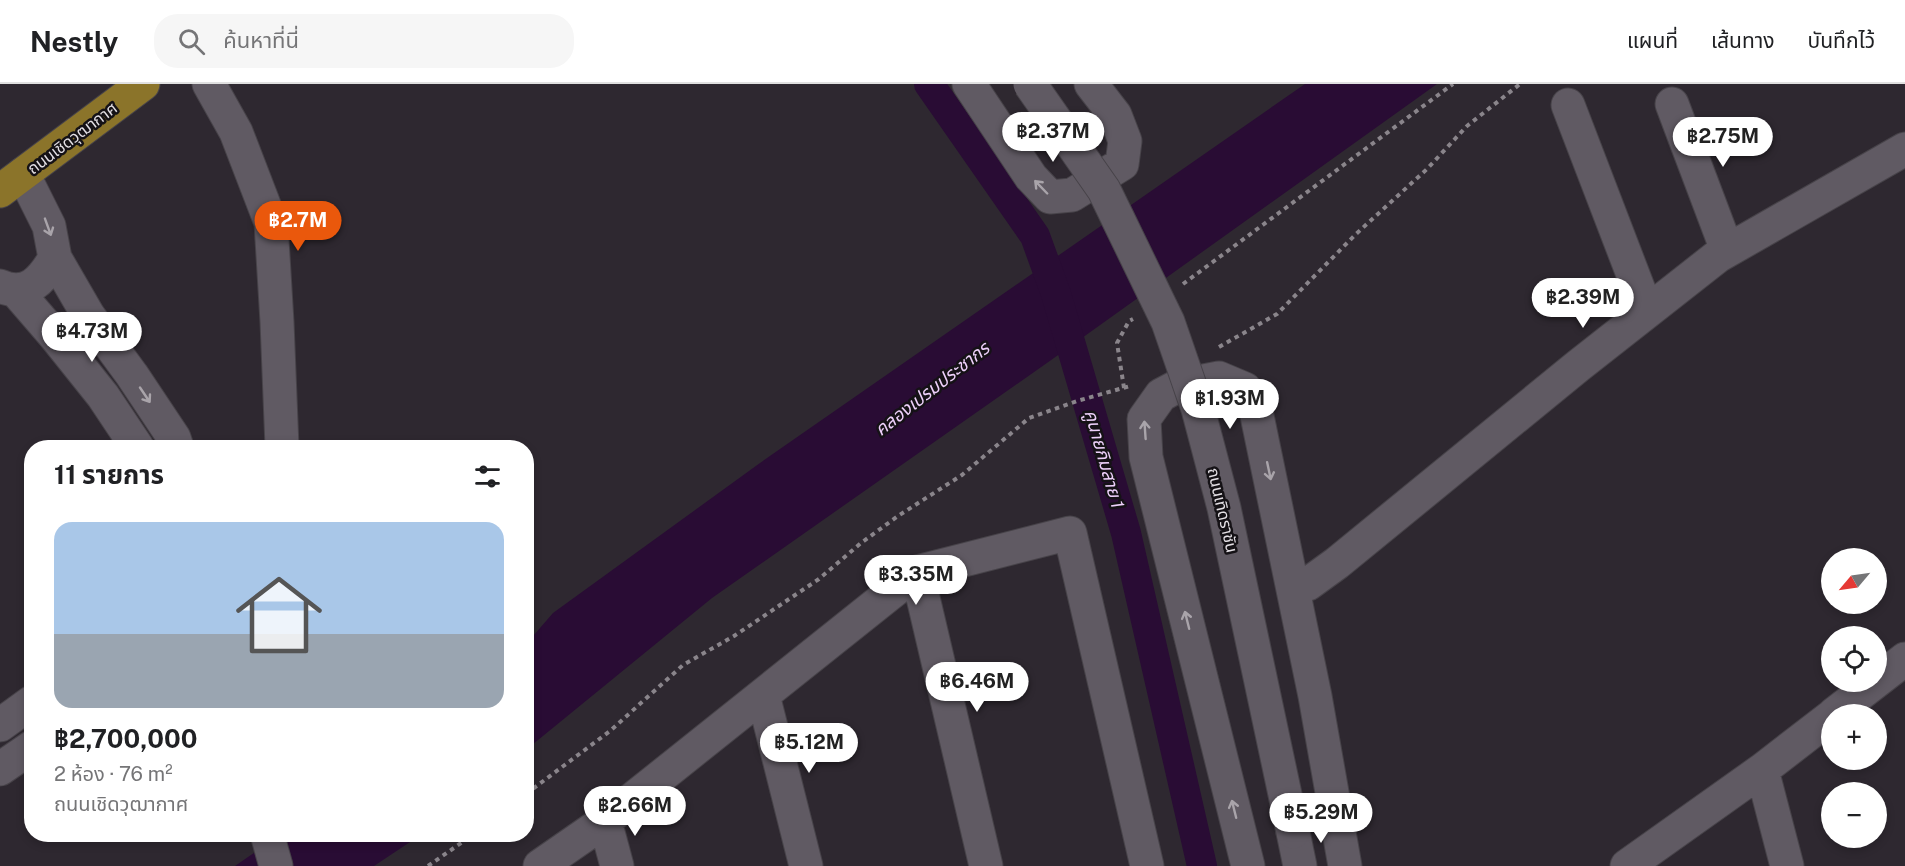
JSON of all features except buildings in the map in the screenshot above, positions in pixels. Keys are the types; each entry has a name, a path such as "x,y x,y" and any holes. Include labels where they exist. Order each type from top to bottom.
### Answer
{"main road":[{"name":"ถนนเชิดวุฒากาศ","path":"12,183 143,84"}],"street":[{"path":"209,84 236,132 270,223 282,440"},
{"path":"969,84 1031,177 1050,197 1072,195 1122,164 1125,141 1115,115 1092,84"},
{"name":"ถนนเทิดราชัน","path":"1030,84 1104,190 1168,322 1198,409 1224,508 1300,866"},
{"path":"1672,104 1727,250"},
{"path":"1568,105 1647,311"},
{"path":"1308,584 1337,563 1647,311 1727,250 1905,149"},
{"path":"12,183 49,226 56,258 88,315 175,440"},
{"path":"9,289 29,287 48,271 56,258"},
{"path":"9,289 55,336 103,396 132,440"},
{"path":"1248,866 1146,457 1144,419 1161,395 1178,386 1219,378 1245,389 1255,406 1315,696 1345,866"},
{"path":"540,866 605,821 917,572 1070,533 1147,866"},
{"path":"917,572 986,866"},
{"path":"1847,704 1905,659"},
{"path":"763,695 806,866"},
{"path":"0,725 24,708"},
{"path":"1627,866 1762,770 1821,724"},
{"path":"0,770 24,753"},
{"path":"1762,770 1787,866"},
{"path":"605,821 617,866"},
{"path":"269,842 276,866"}],"path":[{"path":"1174,290 1453,84"},
{"path":"1218,348 1277,314 1356,234 1427,169 1467,126 1520,84"},
{"path":"1124,388 1117,343 1130,321 1138,315"},
{"path":"534,788 610,731 683,665 734,636 819,579 861,543 962,475 1029,418 1077,401 1134,385"},
{"path":"428,866 462,842"}],"water":[{"name":"คลองเปรมประชากร","path":"1305,84 1437,84 1054,358 712,598 534,743 534,635 553,613 760,463"},
{"path":"270,842 410,842 374,866 235,866"}],"waterway":[{"name":"คูนายกิมสาย 1","path":"929,84 1035,236 1056,294 1126,533 1202,866"}]}
